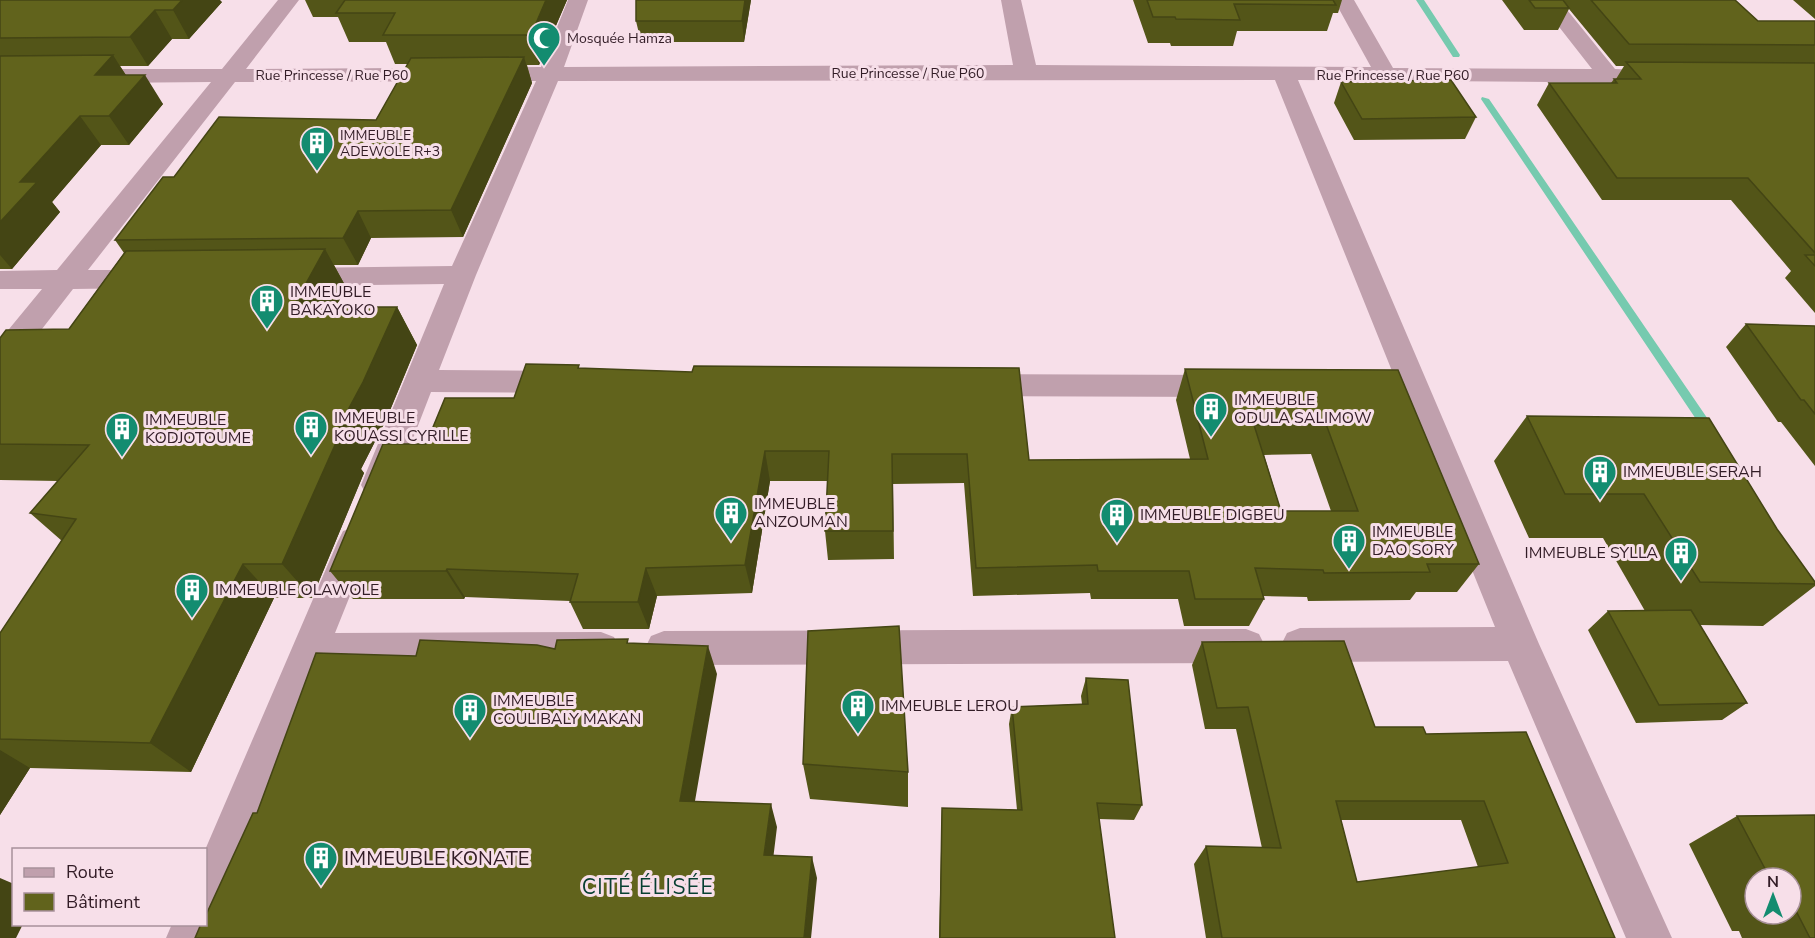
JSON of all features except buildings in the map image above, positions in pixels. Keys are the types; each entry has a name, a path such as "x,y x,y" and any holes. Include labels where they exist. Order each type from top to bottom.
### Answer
{"street":[{"path":"0,361 289,0"},
{"path":"207,897 312,650 462,275 550,74 578,0"},
{"path":"1011,0 1026,72"},
{"path":"1344,0 1386,75"},
{"path":"1548,0 1609,76"},
{"name":"Rue Princesse / Rue P60","path":"84,76 1026,72 1689,76"},
{"path":"1284,75 1520,644 1649,938"},
{"path":"276,278 462,275"},
{"path":"0,279 171,279"},
{"path":"419,381 587,382"},
{"path":"945,385 1256,387"},
{"path":"1328,387 1412,388"},
{"path":"312,650 1520,644"}],"waterway":[{"path":"1420,0 1456,55"},
{"path":"1485,99 1710,431"}],"place":[{"name":"Mosquée Hamza","path":"544,67"},
{"name":"IMMEUBLE ADEWOLE R+3","path":"317,172"},
{"name":"IMMEUBLE BAKAYOKO","path":"267,330"},
{"name":"IMMEUBLE ODULA SALIMOW","path":"1211,438"},
{"name":"IMMEUBLE KOUASSI CYRILLE","path":"311,456"},
{"name":"IMMEUBLE KODJOTOUME","path":"122,458"},
{"name":"IMMEUBLE SERAH","path":"1600,501"},
{"name":"IMMEUBLE ANZOUMAN","path":"731,542"},
{"name":"IMMEUBLE DIGBEU","path":"1117,544"},
{"name":"IMMEUBLE DAO SORY","path":"1349,570"},
{"name":"IMMEUBLE SYLLA","path":"1681,582"},
{"name":"IMMEUBLE OLAWOLE","path":"192,619"},
{"name":"IMMEUBLE LEROU","path":"858,735"},
{"name":"IMMEUBLE COULIBALY MAKAN","path":"470,739"},
{"name":"IMMEUBLE KONATE","path":"321,887"}],"district":[{"name":"CITÉ ÉLISÉE","path":"648,887"}]}
